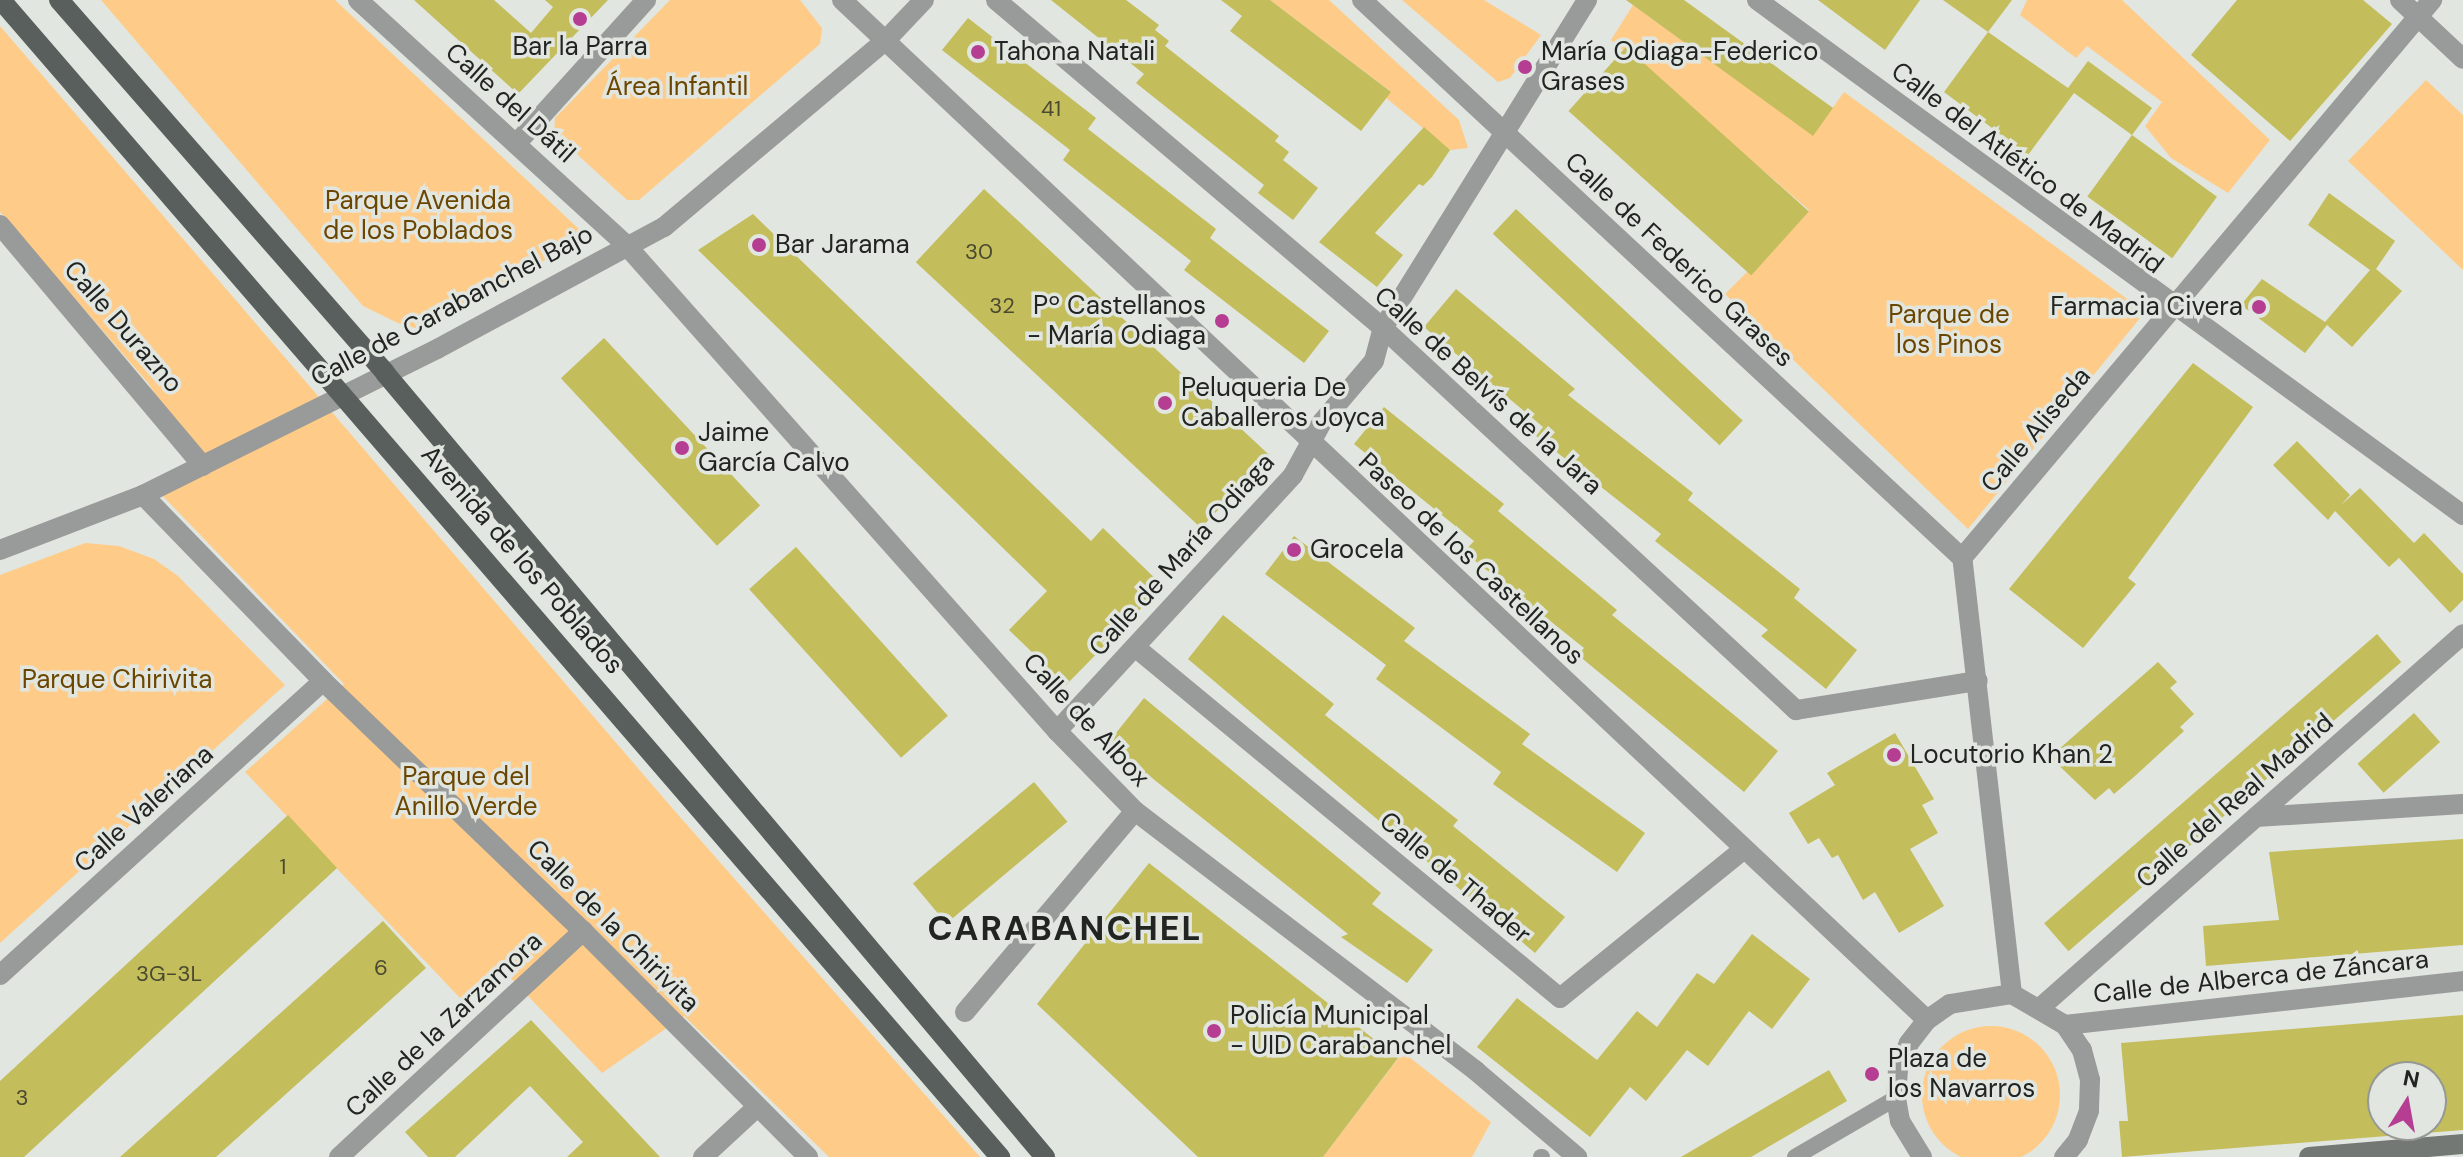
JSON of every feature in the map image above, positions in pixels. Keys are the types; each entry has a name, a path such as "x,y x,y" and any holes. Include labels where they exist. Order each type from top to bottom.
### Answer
{"main road":[{"name":"Avenida de los Poblados","path":"1,0 1000,1157"},
{"name":"Avenida de los Poblados","path":"59,0 385,373 1045,1157"}],"street":[{"name":"Calle del Dátil","path":"358,0 626,245"},
{"path":"516,144 646,0"},
{"name":"Paseo de los Castellanos","path":"842,0 1927,1020"},
{"name":"Calle de Carabanchel Bajo","path":"0,550 143,495 203,466 664,227 886,40 924,0"},
{"name":"Calle de Belvís de la Jara","path":"996,0 1383,328 1796,710 1978,681"},
{"name":"Calle de Federico Grases","path":"1362,0 1962,558"},
{"name":"Calle de María Odiaga","path":"1057,731 1293,475 1310,443 1374,361 1383,328 1587,0"},
{"name":"Calle del Atlético de Madrid","path":"1757,0 2172,308 2463,515"},
{"path":"2400,0 2426,8 2463,59"},
{"name":"Calle Aliseda","path":"1962,558 2426,8"},
{"name":"Calle Durazno","path":"0,225 203,466"},
{"name":"Calle de Albox","path":"626,245 1057,731 1135,811 1476,1071 1577,1157"},
{"name":"Calle de la Chirivita","path":"143,495 323,681 583,931 808,1157"},
{"path":"1962,558 2012,994"},
{"name":"Calle del Real Madrid","path":"2041,1007 2463,634"},
{"name":"Calle de Thader","path":"1135,647 1560,998 1743,850"},
{"name":"Calle Valeriana","path":"0,975 323,681"},
{"path":"2256,817 2463,804"},
{"path":"965,1012 1135,811"},
{"name":"Calle de la Zarzamora","path":"339,1157 583,931"},
{"name":"Calle de Alberca de Záncara","path":"2065,1025 2463,981"},
{"path":"1922,1157 1900,1121 1896,1098 1904,1056 1927,1020 1950,1004 1977,996 2012,994 2041,1007 2065,1025 2082,1050 2090,1080 2089,1111 2078,1140 2064,1157"},
{"path":"703,1157 756,1108"},
{"path":"2321,1157 2461,1148"}],"lane":[{"path":"1795,1157 1896,1098"}],"green space":[{"name":"Parque Avenida de los Poblados","path":"101,0 335,0 580,230 571,245 420,329 402,325 363,306"},
{"name":"Área Infantil","path":"670,0 800,0 822,28 820,44 639,200 627,200 554,133 555,118"},
{"path":"1270,0 1329,0 1459,120 1468,148 1450,150 1386,98 1390,91"},
{"path":"1402,0 1484,0 1541,35 1510,78 1498,82"},
{"path":"2027,0 2122,0 2270,140 2228,193 2171,158 2145,126 2162,102 2087,46 2076,58 2020,15"},
{"name":"Parque de los Pinos","path":"1633,5 1813,135 1844,92 2145,312 1968,529 1725,294 1809,210 1611,40"},
{"name":"Parque del Anillo Verde","path":"0,26 673,809 980,1157 829,1157 684,1016 602,1073 502,969 461,999 245,772 344,684 156,489 202,465 148,383 0,212"},
{"path":"2426,80 2463,115 2463,270 2348,161"},
{"name":"Parque Chirivita","path":"85,543 119,546 154,559 178,576 285,685 0,943 0,575"},
{"path":"1991,1026 2017,1031 2040,1046 2055,1069 2060,1095 2055,1121 2040,1144 2017,1159 1991,1164 1965,1159 1942,1144 1927,1121 1922,1095 1927,1069 1942,1046 1965,1031"},
{"path":"1403,1052 1491,1122 1472,1157 1323,1157"}],"building":[{"path":"414,0 494,0 531,33 553,7 545,0 608,0 518,94"},
{"path":"1051,0 1126,0 1159,25 1155,30 1169,41 1165,46 1279,136 1275,141 1289,152 1283,160 1318,188 1293,220 1258,193 1264,185 1136,83 1144,74"},
{"path":"1221,0 1270,0 1391,92 1361,131 1230,31 1242,16"},
{"path":"1626,0 1684,0 1833,108 1813,136"},
{"path":"1818,0 1920,0 1885,50"},
{"path":"1943,0 2012,0 1988,32"},
{"path":"2237,0 2363,0 2392,24 2290,141 2191,55"},
{"path":"968,18 1096,118 1088,129 1216,229 1210,238 1329,331 1304,363 1184,270 1191,261 1063,160 1070,150 942,50"},
{"path":"1988,32 2068,88 2088,61 2152,108 2132,135 2074,93 2028,155 1944,92"},
{"path":"1626,47 1809,212 1751,276 1568,111"},
{"path":"1424,127 1450,150 1432,177 1423,186 1419,184 1375,233 1403,255 1377,287 1319,242"},
{"path":"2132,135 2217,197 2172,258 2087,196"},
{"path":"984,189 1269,455 1201,528 916,262"},
{"path":"2329,193 2395,241 2376,269 2402,291 2352,347 2327,325 2305,353 2241,305 2262,279 2325,322 2370,270 2308,225"},
{"path":"1516,209 1743,420 1720,445 1493,234"},
{"path":"753,214 1091,541 1103,528 1163,586 1066,685 1009,630 1047,591 698,250"},
{"path":"1456,289 1575,389 1568,395 1693,493 1688,500 1800,589 1794,598 1857,650 1826,689 1761,636 1768,630 1655,541 1661,534 1536,436 1543,427 1424,327"},
{"path":"604,338 760,505 717,546 561,378"},
{"path":"2193,363 2253,407 2128,578 2136,584 2083,648 2009,589"},
{"path":"1384,407 1504,504 1498,511 1617,610 1612,615 1778,751 1744,792 1578,655 1584,648 1464,552 1474,541 1354,444"},
{"path":"2297,441 2350,495 2341,505 2360,488 2414,543 2424,533 2463,574 2463,600 2450,613 2399,558 2389,567 2335,511 2328,520 2273,465"},
{"path":"1294,536 1415,628 1404,641 1530,734 1522,744 1645,833 1617,872 1493,784 1501,772 1376,679 1386,665 1265,574"},
{"path":"796,547 948,716 901,758 749,589"},
{"path":"1223,615 1334,704 1325,715 1458,820 1453,826 1565,917 1535,953 1188,659"},
{"path":"2377,634 2401,662 2068,951 2044,923"},
{"path":"2158,662 2177,682 2170,688 2194,714 2180,727 2184,731 2135,776 2114,794 2109,788 2095,800 2050,757"},
{"path":"1144,698 1381,893 1372,904 1433,950 1407,983 1341,937 1348,934 1108,743"},
{"path":"2414,713 2440,742 2384,793 2358,764"},
{"path":"1895,733 1934,799 1922,805 1938,833 1910,849 1944,906 1899,933 1875,892 1863,900 1838,855 1832,858 1819,838 1808,844 1789,813 1835,785 1827,773"},
{"path":"1034,782 1067,822 946,923 913,884"},
{"path":"288,815 337,868 24,1157 0,1157 0,1081"},
{"path":"2463,839 2463,945 2206,966 2203,926 2279,920 2269,852"},
{"name":"Policía Municipal - UID Carabanchel","path":"1149,863 1398,1058 1323,1157 1198,1157 1037,1004"},
{"path":"383,921 426,968 216,1157 120,1157"},
{"path":"1752,934 1810,979 1772,1029 1749,1011 1708,1066 1687,1050 1646,1101 1630,1087 1590,1137 1477,1047 1517,998 1597,1060 1637,1011 1657,1027 1697,973 1714,984"},
{"path":"2463,1015 2463,1130 2447,1131 2447,1061 2367,1061 2367,1138 2122,1157 2119,1121 2128,1121 2121,1043"},
{"path":"531,1020 660,1157 567,1157 583,1142 530,1086 455,1157 428,1157 405,1132"},
{"path":"1829,1070 1847,1101 1751,1157 1681,1157"}],"place":[{"name":"Bar la Parra","path":"580,19"},
{"name":"Tahona Natali","path":"978,52"},
{"name":"María Odiaga-Federico Grases","path":"1525,67"},
{"name":"Bar Jarama","path":"759,245"},
{"name":"Farmacia Civera","path":"2259,307"},
{"name":"Pº Castellanos - María Odiaga","path":"1222,321"},
{"name":"Peluqueria De Caballeros Joyca","path":"1165,403"},
{"name":"Jaime García Calvo","path":"682,448"},
{"name":"Grocela","path":"1294,550"},
{"name":"Locutorio Khan 2","path":"1894,755"},
{"name":"Policía Municipal - UID Carabanchel","path":"1214,1031"},
{"name":"Plaza de los Navarros","path":"1872,1074"}],"district":[{"name":"CARABANCHEL","path":"1065,929"}]}
